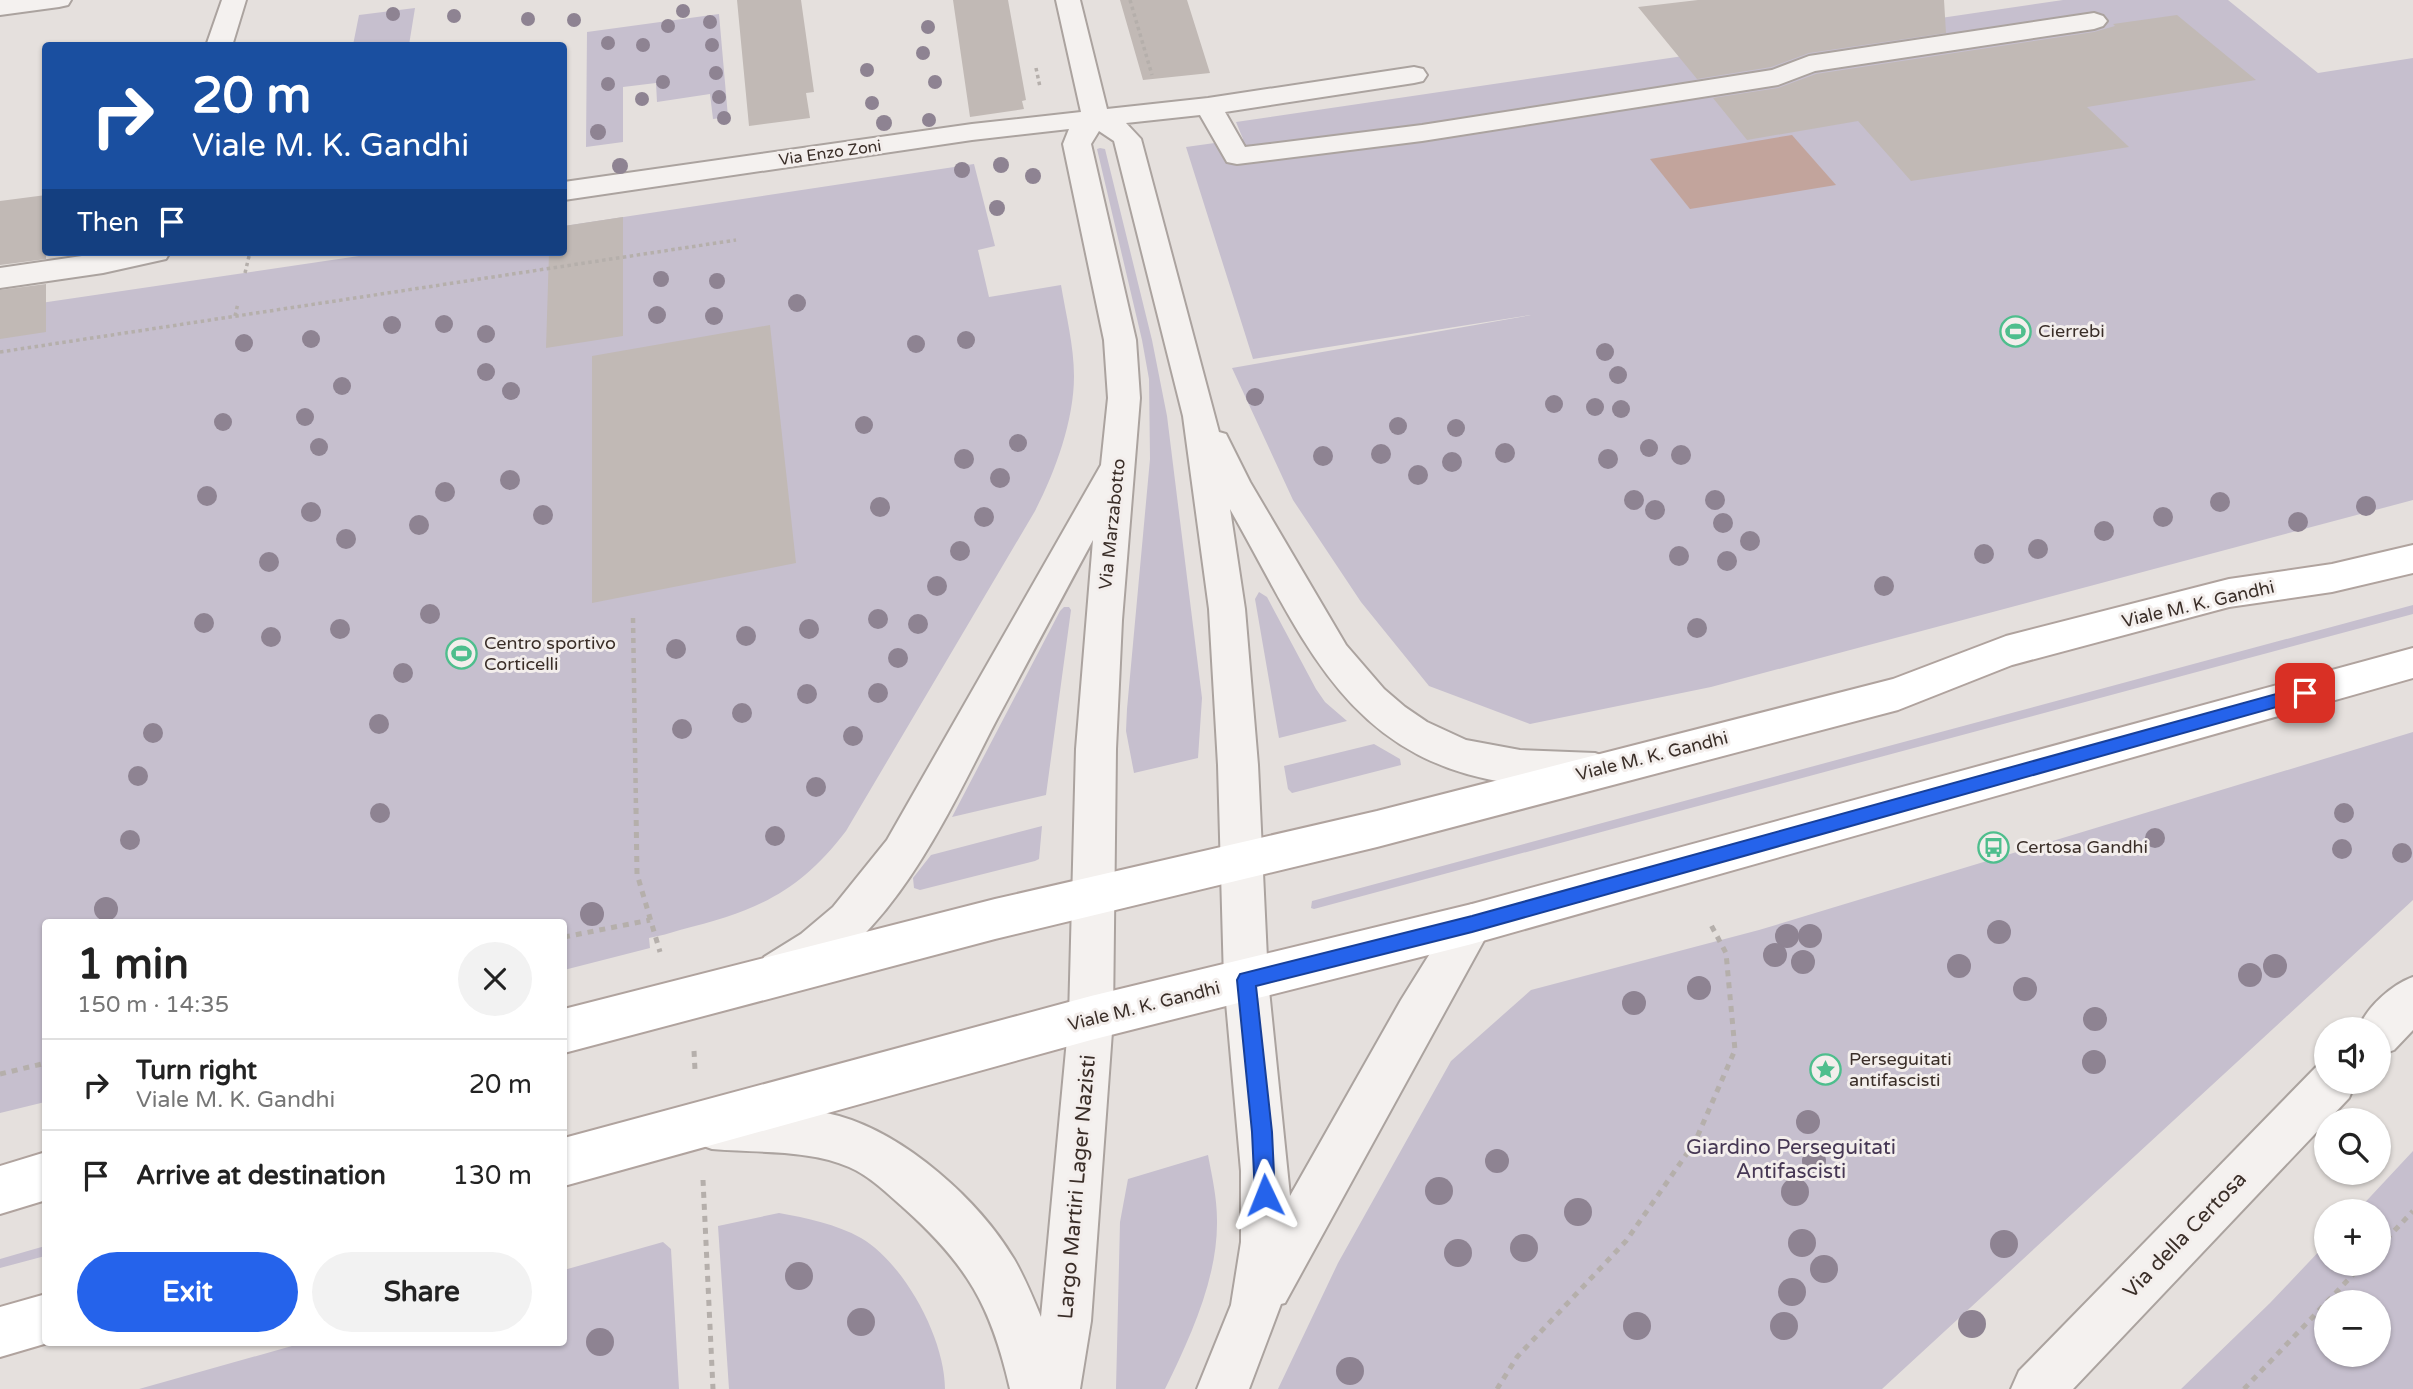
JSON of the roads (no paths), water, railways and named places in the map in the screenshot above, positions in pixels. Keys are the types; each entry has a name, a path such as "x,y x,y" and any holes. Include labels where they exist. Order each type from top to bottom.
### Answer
{"main road":[{"name":"Viale M. K. Gandhi","path":"567,1030 1094,896 1377,829 1898,694 2006,651 2229,593 2333,578 2413,559"},
{"name":"Viale M. K. Gandhi","path":"567,1161 1091,1018 1472,924 2413,663"},
{"path":"0,1190 42,1177"},
{"path":"0,1332 42,1320"}],"street":[{"path":"0,7 59,0"},
{"path":"220,42 234,0"},
{"path":"1068,0 1096,118 1118,130 1127,139 1200,416 1227,609 1238,765 1247,980 1265,1171 1266,1242 1256,1305"},
{"path":"1208,106 1237,156 1463,127 1778,77 1809,64 2094,21"},
{"name":"Via Enzo Zoni","path":"567,191 972,132 1208,106 1414,75"},
{"name":"Via Marzabotto","path":"1092,942 1098,710 1124,365 1076,144 1080,134 1096,118"},
{"path":"0,278 135,256"},
{"path":"1200,416 1241,497 1333,656 1347,676 1380,712 1420,738 1473,759 1518,767 1597,770"},
{"path":"772,976 808,957 874,893 932,800 1118,460"},
{"path":"1223,1389 1256,1305 1417,1014 1472,924"},
{"name":"Largo Martiri Lager Nazisti","path":"1054,1389 1066,1321 1091,1018 1092,942"},
{"path":"2391,1021 2413,998"},
{"name":"Via della Certosa","path":"2038,1389 2321,1094"},
{"path":"699,1125 812,1136 854,1145 885,1161 961,1227 987,1259 1021,1323 1036,1389"}],"place":[{"name":"Cierrebi","path":"2015,331"},
{"name":"Centro sportivo Corticelli","path":"461,653"},
{"name":"Certosa Gandhi","path":"1993,847"},
{"name":"Perseguitati antifascisti","path":"1826,1069"}],"park label":[{"name":"Giardino Perseguitati Antifascisti","path":"1791,1159"}]}
